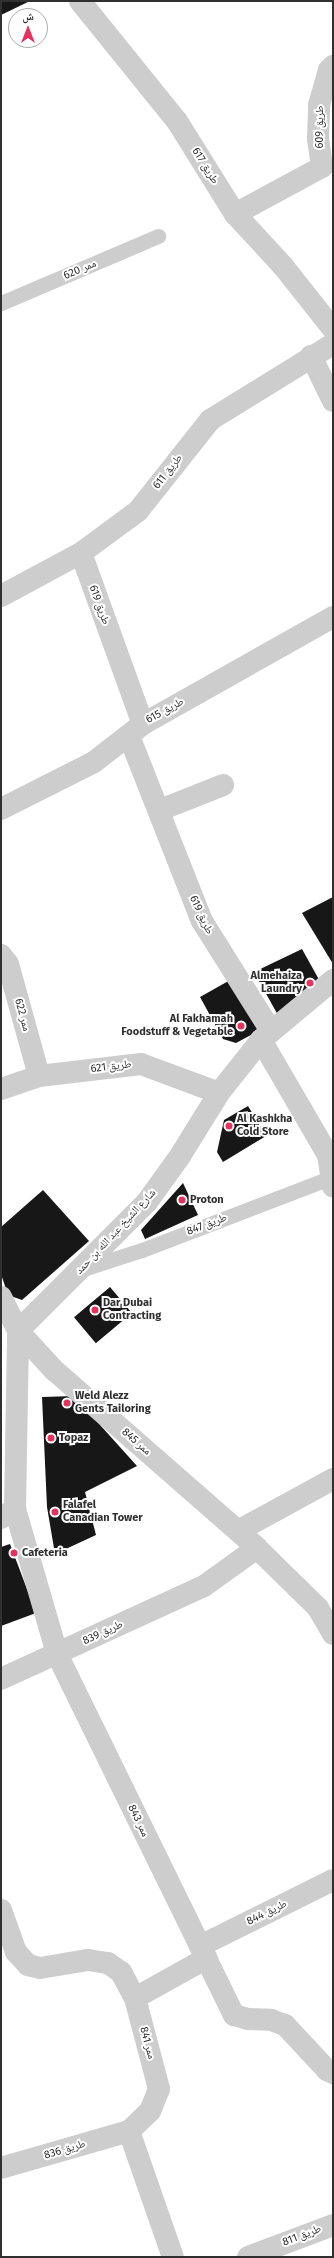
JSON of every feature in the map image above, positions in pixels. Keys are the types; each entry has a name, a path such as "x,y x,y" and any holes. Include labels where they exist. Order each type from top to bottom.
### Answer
{"street":[{"name":"طريق 617","path":"80,1 177,121 235,214 284,266 333,329"},
{"name":"طريق 609","path":"235,214 327,168 318,138 319,105 329,70 333,66"},
{"name":"طريق 611","path":"1,596 81,554 138,511 210,420 311,356 333,344"},
{"path":"311,356 333,401"},
{"name":"طريق 619","path":"81,554 160,810 202,922 266,1036"},
{"name":"طريق 615","path":"1,809 94,762 136,730 333,617"},
{"path":"160,810 222,785"},
{"name":"ممر 622","path":"1,955 8,964 39,1076"},
{"name":"شارع الشيخ عبد الله بن حمد","path":"18,1331 82,1269 147,1202 180,1156 219,1093 266,1036 333,980"},
{"name":"طريق 847","path":"266,1036 328,1155 332,1183"},
{"name":"طريق 621","path":"1,1089 39,1076 141,1064 219,1093"},
{"path":"2,1304 18,1331 8,1513"},
{"name":"ممر 845","path":"18,1331 54,1370 257,1548 318,1608 333,1634"},
{"path":"238,1531 333,1479"},
{"name":"ممر 843","path":"8,1513 57,1654 234,2015 248,2019 271,2020 285,2025 327,2070 333,2073"},
{"name":"طريق 839","path":"1,1679 204,1586 257,1548"},
{"name":"طريق 844","path":"134,1998 204,1952 333,1880"},
{"name":"ممر 841","path":"1,1910 16,1952 28,1964 40,1968 88,1960 108,1964 121,1972 134,1998 159,2089 150,2111 129,2131"},
{"path":"129,2131 173,2257"},
{"name":"طريق 836","path":"1,2168 129,2131"},
{"name":"طريق 811","path":"248,2257 333,2225"}],"lane":[{"name":"ممر 620","path":"1,303 158,236"},
{"name":"طريق 847","path":"82,1269 142,1250 332,1183"}],"building":[{"path":"1,1 30,1 16,8 8,8 8,12 1,15"},
{"path":"333,897 333,964 302,913"},
{"path":"302,949 322,985 279,1017 254,972"},
{"path":"232,979 260,1030 236,1043 223,1039 200,997"},
{"path":"248,1106 266,1136 223,1162 217,1152 224,1120"},
{"path":"183,1183 198,1215 145,1239 141,1230"},
{"path":"43,1190 89,1241 22,1300 8,1295 1,1274 1,1227"},
{"path":"110,1287 132,1313 96,1343 74,1317"},
{"path":"74,1396 137,1466 85,1492 96,1535 55,1554 47,1507 42,1397"},
{"path":"10,1544 36,1613 1,1626 1,1547"}],"place":[{"name":"Almehaiza Laundry","path":"310,983"},
{"name":"Al Fakhamah Foodstuff & Vegetable","path":"241,1026"},
{"name":"Al Kashkha Cold Store","path":"229,1126"},
{"name":"Proton","path":"182,1200"},
{"name":"Dar Dubai Contracting","path":"95,1310"},
{"name":"Weld Alezz Gents Tailoring","path":"67,1403"},
{"name":"Topaz","path":"51,1438"},
{"name":"Falafel Canadian Tower","path":"55,1512"},
{"name":"Cafeteria","path":"14,1553"}]}
